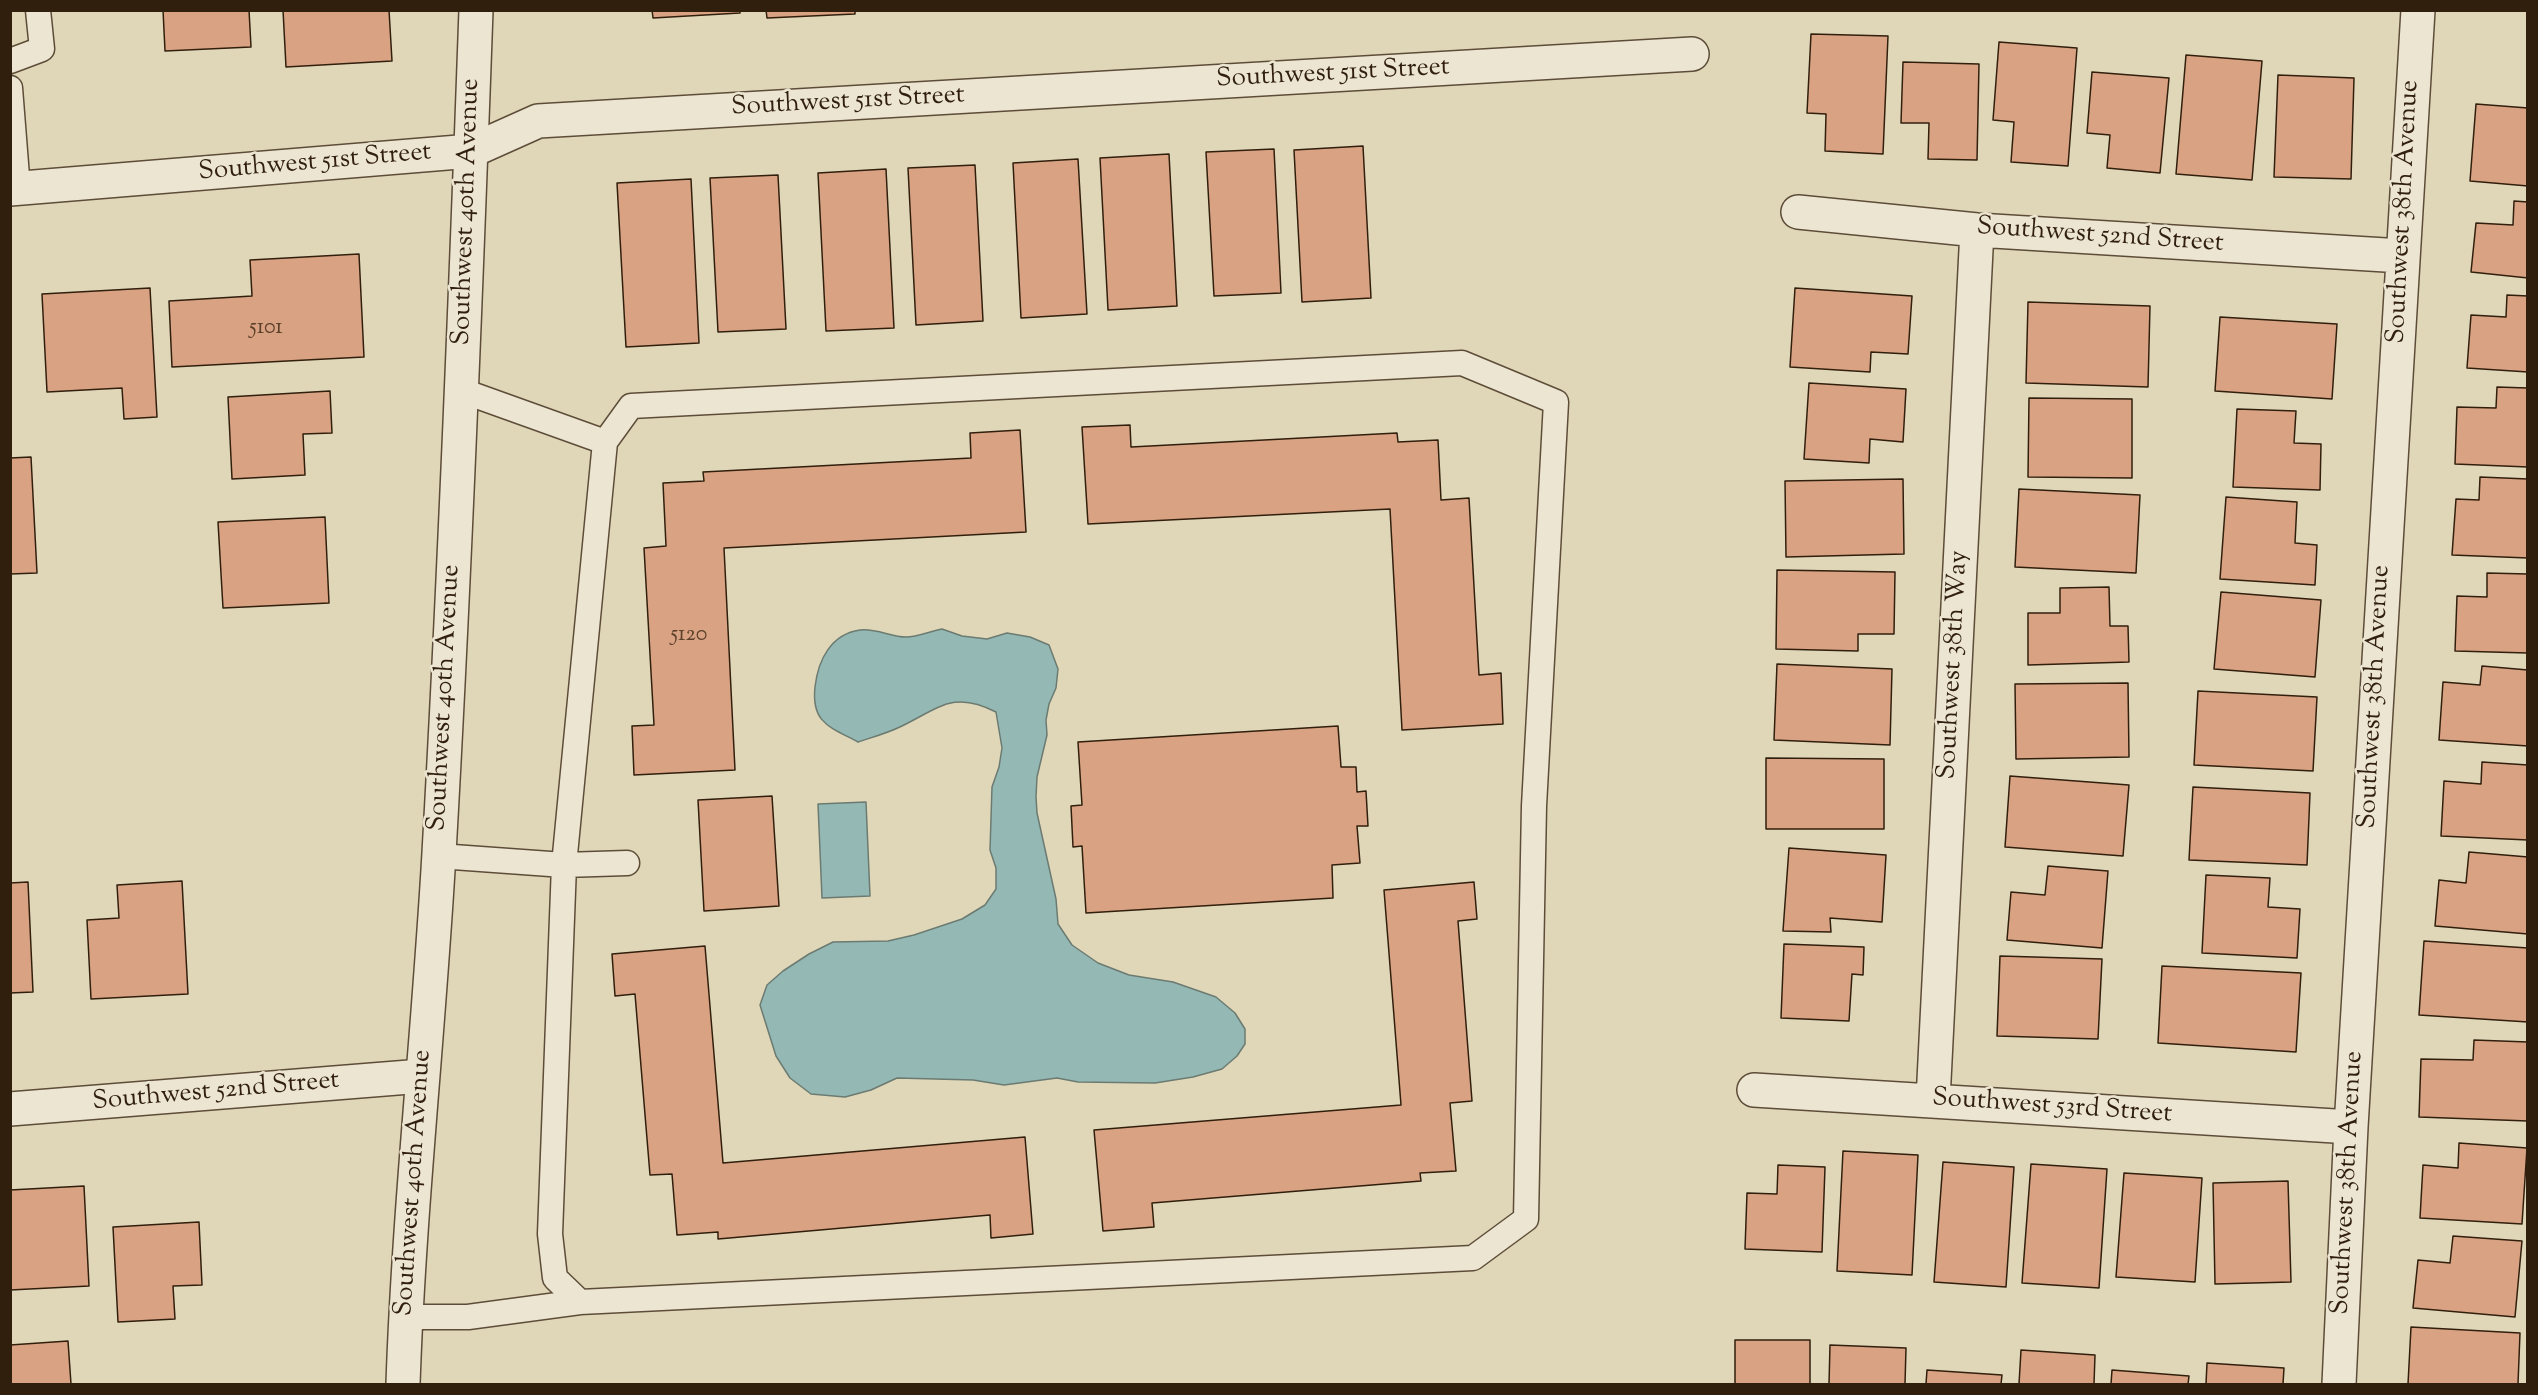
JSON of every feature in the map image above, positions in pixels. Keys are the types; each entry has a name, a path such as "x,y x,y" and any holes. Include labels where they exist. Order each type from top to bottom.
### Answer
{"street":[{"name":"Southwest 40th Avenue","path":"403,1384 405,1317 439,856 476,10"},
{"name":"Southwest 38th Avenue","path":"2339,1384 2351,1127 2418,10"},
{"name":"Southwest 51st Street","path":"14,189 471,151 538,121 1692,54"},
{"name":"Southwest 52nd Street","path":"1798,213 1977,230 2402,256"},
{"name":"Southwest 38th Way","path":"1933,1100 1977,230"},
{"name":"Southwest 52nd Street","path":"10,1109 422,1076"},
{"name":"Southwest 53rd Street","path":"1754,1090 2351,1127"}],"lane":[{"path":"10,62 42,49 39,10"},
{"path":"10,88 14,189"},
{"path":"405,1317 468,1317 580,1302 1473,1258 1526,1219 1534,806 1556,402 1462,363 632,406 605,442 564,865 550,1234 555,1278 580,1302"},
{"path":"460,390 605,442"},
{"path":"439,856 564,865 627,863"}],"water":[{"path":"942,629 962,636 987,639 1007,633 1030,637 1049,645 1058,669 1056,688 1049,704 1046,720 1047,735 1037,777 1036,797 1037,813 1056,899 1058,924 1072,945 1098,963 1129,975 1173,982 1216,997 1235,1013 1245,1029 1245,1044 1237,1056 1222,1069 1193,1077 1155,1083 1078,1082 1057,1078 1004,1085 973,1080 897,1078 871,1090 845,1097 811,1094 790,1078 776,1056 760,1005 767,985 783,971 833,942 888,941 962,919 985,905 996,889 996,868 990,850 992,787 999,767 1002,748 996,712 969,702 947,704 897,728 858,742 824,722 816,709 815,687 819,667 828,650 841,637 860,630 872,630 906,637"},
{"path":"866,802 870,896 822,898 818,804"}],"building":[{"path":"163,10 249,10 251,47 165,51"},
{"path":"283,10 389,10 392,61 286,67"},
{"path":"652,10 740,10 740,13 653,18"},
{"path":"766,10 855,10 855,14 767,18"},
{"path":"1811,34 1888,36 1883,154 1825,151 1826,114 1807,113"},
{"path":"1999,42 2077,48 2068,166 2011,162 2014,122 1993,120"},
{"path":"2186,55 2262,61 2252,180 2176,174"},
{"path":"1903,62 1979,64 1977,160 1928,159 1929,123 1901,123"},
{"path":"2092,72 2169,78 2160,173 2107,168 2110,135 2087,133"},
{"path":"2278,75 2354,78 2351,179 2274,177"},
{"path":"2476,104 2528,108 2528,186 2470,181"},
{"path":"1363,146 1371,298 1302,302 1294,150"},
{"path":"1274,149 1281,293 1214,296 1206,152"},
{"path":"1169,154 1177,306 1108,310 1100,158"},
{"path":"1078,159 1087,314 1021,318 1013,163"},
{"path":"975,165 983,321 916,325 908,168"},
{"path":"886,169 894,328 826,331 818,173"},
{"path":"778,175 786,329 718,332 710,178"},
{"path":"691,179 699,343 626,347 617,183"},
{"path":"2514,201 2528,202 2528,278 2471,272 2476,223 2513,225"},
{"path":"359,254 364,357 172,367 169,301 252,296 250,260"},
{"path":"150,288 157,417 124,419 122,388 47,392 42,294"},
{"path":"1795,288 1912,296 1908,354 1871,352 1870,372 1790,367"},
{"path":"2507,295 2528,296 2528,372 2467,368 2471,315 2506,317"},
{"path":"2028,302 2150,306 2148,387 2026,383"},
{"path":"2220,317 2337,324 2332,399 2215,391"},
{"path":"1809,383 1906,389 1903,442 1870,439 1869,463 1804,459"},
{"path":"2497,387 2528,388 2528,467 2455,464 2457,407 2496,408"},
{"path":"330,391 332,433 303,434 305,475 232,479 228,397"},
{"path":"2029,398 2132,399 2132,478 2028,477"},
{"path":"2237,409 2296,411 2294,443 2321,444 2320,490 2233,487"},
{"path":"1130,425 1131,447 1397,433 1398,442 1438,440 1441,500 1469,498 1479,675 1501,673 1503,724 1402,730 1390,509 1088,524 1082,427"},
{"path":"1020,430 1026,532 724,548 735,770 634,775 632,726 654,725 644,548 666,546 663,483 704,481 703,472 971,458 970,433"},
{"path":"31,457 37,573 10,574 10,458"},
{"path":"2480,477 2528,479 2528,558 2452,555 2456,499 2479,500"},
{"path":"1903,479 1904,554 1786,557 1785,481"},
{"path":"2019,489 2140,495 2136,573 2015,567"},
{"path":"2226,497 2297,502 2295,543 2317,545 2315,585 2220,579"},
{"path":"325,517 329,603 223,608 218,522"},
{"path":"1777,570 1895,572 1894,634 1858,634 1858,651 1776,649"},
{"path":"2487,573 2528,574 2528,653 2455,651 2457,596 2487,597"},
{"path":"2109,587 2110,626 2128,626 2129,662 2028,665 2028,613 2060,613 2060,588"},
{"path":"2221,592 2321,600 2315,677 2214,669"},
{"path":"1777,664 1892,669 1890,745 1774,740"},
{"path":"2482,666 2528,670 2528,746 2439,740 2443,682 2480,685"},
{"path":"2128,683 2129,757 2016,759 2015,684"},
{"path":"2198,691 2317,697 2313,771 2194,765"},
{"path":"1338,726 1341,767 1356,767 1357,792 1366,791 1368,826 1357,826 1360,863 1332,865 1333,898 1086,913 1082,846 1073,847 1071,806 1082,805 1078,742"},
{"path":"1766,758 1884,759 1884,829 1766,829"},
{"path":"2482,762 2528,765 2528,840 2441,836 2444,781 2481,784"},
{"path":"2010,776 2129,785 2123,856 2005,847"},
{"path":"2193,787 2310,793 2307,865 2189,860"},
{"path":"772,796 779,906 704,911 698,800"},
{"path":"1789,848 1886,855 1882,922 1830,918 1831,932 1783,931"},
{"path":"2469,852 2528,857 2528,934 2435,926 2439,880 2466,883"},
{"path":"2048,866 2108,871 2102,948 2007,940 2011,892 2045,895"},
{"path":"2206,875 2270,878 2268,907 2300,909 2297,958 2202,953"},
{"path":"182,881 188,994 91,999 87,920 119,918 117,885"},
{"path":"28,882 33,992 10,993 10,883"},
{"path":"1474,882 1477,919 1458,921 1472,1101 1450,1103 1456,1171 1420,1173 1421,1181 1152,1203 1154,1227 1103,1231 1094,1130 1401,1105 1384,890"},
{"path":"2424,941 2528,948 2528,1022 2419,1015"},
{"path":"1784,944 1864,947 1863,975 1852,974 1849,1021 1781,1018"},
{"path":"705,946 723,1163 1025,1137 1033,1234 991,1238 990,1215 718,1239 718,1232 677,1235 672,1174 650,1175 635,994 615,996 612,954"},
{"path":"2000,956 2102,959 2098,1039 1997,1036"},
{"path":"2162,966 2301,973 2296,1052 2158,1043"},
{"path":"2474,1040 2528,1042 2528,1121 2419,1117 2421,1059 2473,1060"},
{"path":"2459,1143 2527,1148 2522,1224 2420,1218 2423,1165 2458,1168"},
{"path":"1843,1151 1918,1155 1912,1275 1837,1271"},
{"path":"1943,1162 2014,1167 2006,1287 1934,1282"},
{"path":"2031,1164 2107,1169 2099,1288 2022,1283"},
{"path":"1778,1165 1825,1167 1822,1252 1745,1249 1747,1193 1777,1194"},
{"path":"2124,1173 2202,1178 2195,1282 2116,1277"},
{"path":"2288,1181 2291,1282 2215,1284 2213,1183"},
{"path":"84,1186 89,1286 10,1290 10,1190"},
{"path":"199,1222 202,1285 173,1286 175,1319 118,1322 113,1227"},
{"path":"2453,1236 2522,1241 2515,1317 2413,1308 2418,1260 2450,1263"},
{"path":"2411,1327 2520,1333 2518,1384 2408,1384"},
{"path":"1735,1340 1810,1340 1810,1384 1735,1384"},
{"path":"68,1341 71,1384 10,1384 10,1345"},
{"path":"1830,1345 1906,1348 1905,1384 1829,1384"},
{"path":"2021,1350 2095,1355 2094,1384 2019,1384"},
{"path":"2207,1363 2284,1368 2283,1384 2206,1384"},
{"path":"1927,1370 2002,1375 2001,1384 1926,1384"},
{"path":"2112,1370 2189,1376 2188,1384 2111,1384"}]}
